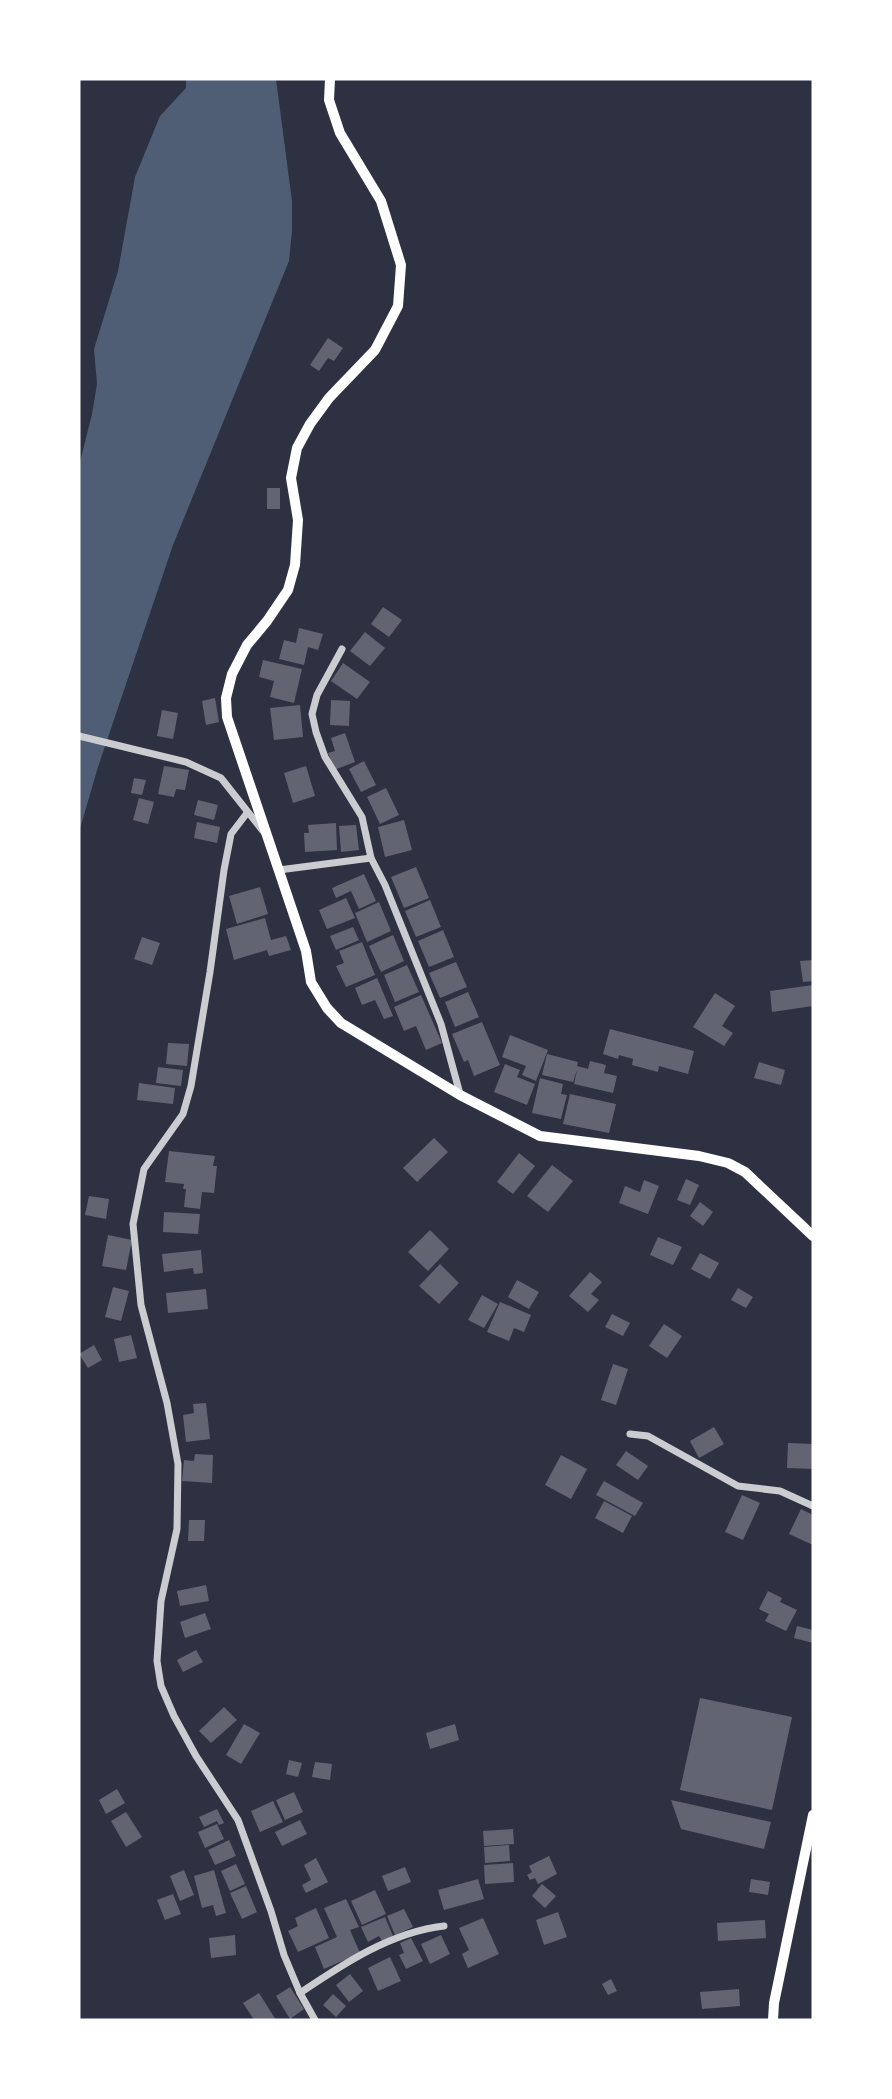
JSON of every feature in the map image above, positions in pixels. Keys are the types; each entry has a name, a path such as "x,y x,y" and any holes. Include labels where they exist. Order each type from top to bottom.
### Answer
{"main road":[{"path":"330,79 329,100 340,133 381,201 401,265 398,306 375,350 328,398 297,448 291,478 298,520 296,554 288,590 247,645 232,674 226,698 227,717 306,951 311,982 327,1008 341,1023 460,1095 540,1136 699,1156 728,1163 745,1172 813,1236"},
{"path":"773,2020 774,2003 813,1815"}],"street":[{"path":"342,649 317,695 312,714 316,732 325,757 362,817 371,858 385,885 434,1005 460,1095"},
{"path":"79,736 186,762 221,778 268,837"},
{"path":"247,813 231,834 191,1086 183,1114 144,1169 133,1224 141,1305 165,1393 178,1464 177,1529 160,1612 156,1661 161,1686 174,1716 237,1820 271,1910 284,1955 315,2020"},
{"path":"279,870 371,858"},
{"path":"630,1434 648,1436 738,1486 780,1491 813,1506"},
{"path":"300,1993 335,1969 389,1942 413,1932 444,1926"}],"water":[{"path":"186,79 276,79 292,201 289,261 173,545 98,767 79,832 79,466 97,384 94,349 118,271 135,177 160,116 186,88"}],"building":[{"path":"328,338 343,348 334,361 328,358 319,371 310,365"},
{"path":"267,488 280,488 280,509 267,509"},
{"path":"383,607 402,620 389,637 371,624"},
{"path":"299,628 323,634 318,650 308,647 304,665 279,659 284,640 296,643"},
{"path":"365,632 385,648 370,666 350,651"},
{"path":"263,660 302,669 294,703 270,697 274,681 259,677"},
{"path":"343,663 370,682 357,699 331,681"},
{"path":"215,698 219,722 206,725 202,701"},
{"path":"331,700 350,701 349,726 330,725"},
{"path":"300,705 303,737 274,740 270,708"},
{"path":"162,710 178,713 173,739 157,736"},
{"path":"345,733 355,762 334,770 328,753 335,751 331,738"},
{"path":"364,761 376,785 361,792 349,769"},
{"path":"164,766 189,770 185,790 176,789 174,797 158,794"},
{"path":"306,766 315,796 293,803 284,773"},
{"path":"134,778 146,780 142,795 131,793"},
{"path":"386,788 399,815 380,824 367,797"},
{"path":"139,798 154,802 148,824 133,820"},
{"path":"198,800 218,805 214,820 194,815"},
{"path":"404,820 412,850 385,857 378,827"},
{"path":"197,822 220,827 217,843 194,838"},
{"path":"336,823 337,850 305,852 304,833 309,833 308,825"},
{"path":"356,825 359,850 341,852 339,826"},
{"path":"416,867 429,898 404,908 391,877"},
{"path":"364,874 376,901 359,909 351,891 336,898 332,888"},
{"path":"260,887 268,914 237,924 229,896"},
{"path":"346,898 355,918 327,929 319,910"},
{"path":"430,900 441,927 416,937 405,911"},
{"path":"379,902 391,931 367,942 355,913"},
{"path":"265,918 271,940 286,936 291,950 269,956 267,950 234,960 226,929"},
{"path":"353,927 359,940 336,950 330,936"},
{"path":"443,930 454,957 429,967 418,941"},
{"path":"393,935 404,961 381,972 369,946"},
{"path":"142,937 160,943 152,965 134,959"},
{"path":"362,942 375,975 346,987 336,966 344,963 339,951"},
{"path":"813,960 813,981 803,982 800,961"},
{"path":"456,962 467,987 440,998 429,973"},
{"path":"407,965 419,992 395,1002 384,975"},
{"path":"377,978 393,1016 384,1019 375,1000 362,1005 355,988"},
{"path":"813,985 813,1006 772,1012 770,991"},
{"path":"468,992 479,1017 455,1027 445,1002"},
{"path":"715,993 735,1006 722,1026 733,1033 724,1046 693,1027"},
{"path":"421,995 442,1043 426,1050 416,1026 404,1031 394,1007"},
{"path":"482,1022 500,1065 474,1076 468,1060 464,1062 452,1034"},
{"path":"610,1029 694,1051 688,1074 659,1066 658,1072 632,1065 633,1059 619,1055 618,1059 603,1054"},
{"path":"510,1035 548,1050 536,1081 522,1075 526,1066 502,1057"},
{"path":"168,1043 189,1044 187,1066 166,1064"},
{"path":"547,1054 578,1062 577,1066 588,1069 590,1061 606,1065 604,1073 617,1076 613,1093 574,1084 577,1070 573,1082 542,1075"},
{"path":"759,1062 785,1070 781,1085 754,1078"},
{"path":"505,1064 520,1070 517,1077 535,1084 527,1105 494,1092"},
{"path":"158,1067 183,1070 181,1086 156,1083"},
{"path":"540,1078 563,1084 561,1094 567,1095 561,1119 532,1113"},
{"path":"139,1083 175,1088 173,1104 137,1100"},
{"path":"570,1094 616,1104 609,1133 563,1124"},
{"path":"434,1138 448,1152 417,1182 403,1168"},
{"path":"169,1151 215,1156 213,1166 217,1166 214,1193 202,1192 200,1209 184,1207 184,1184 165,1182"},
{"path":"519,1153 535,1166 513,1194 497,1182"},
{"path":"552,1165 573,1181 548,1212 527,1196"},
{"path":"686,1179 699,1185 690,1205 677,1200"},
{"path":"644,1180 659,1186 648,1214 619,1203 625,1186 640,1192"},
{"path":"89,1196 109,1199 106,1219 85,1215"},
{"path":"700,1202 713,1212 703,1226 690,1216"},
{"path":"164,1212 200,1214 198,1234 163,1232"},
{"path":"430,1230 449,1249 428,1271 408,1252"},
{"path":"108,1235 132,1240 126,1270 102,1266"},
{"path":"658,1237 682,1247 673,1265 650,1255"},
{"path":"201,1250 203,1273 194,1274 193,1268 164,1272 162,1254"},
{"path":"700,1253 719,1263 710,1279 691,1269"},
{"path":"440,1264 459,1283 439,1304 419,1286"},
{"path":"590,1272 602,1282 591,1294 599,1300 588,1312 569,1296"},
{"path":"517,1280 539,1292 529,1309 508,1297"},
{"path":"113,1287 129,1291 121,1321 105,1317"},
{"path":"738,1288 753,1297 746,1308 731,1300"},
{"path":"206,1289 208,1309 168,1313 166,1293"},
{"path":"482,1295 498,1304 484,1328 468,1320"},
{"path":"500,1302 531,1315 524,1332 514,1328 509,1341 487,1332"},
{"path":"612,1314 630,1323 623,1336 605,1327"},
{"path":"664,1324 682,1336 667,1358 649,1346"},
{"path":"131,1335 137,1358 119,1362 114,1339"},
{"path":"94,1345 102,1360 88,1368 79,1354"},
{"path":"613,1364 628,1369 616,1405 601,1400"},
{"path":"206,1403 210,1439 186,1442 183,1415 194,1413 193,1404"},
{"path":"714,1427 724,1444 699,1458 690,1441"},
{"path":"788,1443 813,1444 813,1469 787,1468"},
{"path":"626,1451 648,1466 638,1480 616,1465"},
{"path":"195,1454 213,1455 212,1483 182,1481 184,1460 194,1461"},
{"path":"561,1455 587,1469 571,1499 545,1485"},
{"path":"604,1481 643,1503 635,1516 596,1495"},
{"path":"742,1495 760,1503 743,1540 725,1532"},
{"path":"604,1501 632,1516 623,1533 595,1518"},
{"path":"801,1509 813,1515 813,1545 789,1534"},
{"path":"189,1520 205,1520 204,1541 188,1541"},
{"path":"206,1585 209,1601 180,1606 177,1591"},
{"path":"768,1591 782,1598 780,1602 797,1610 786,1631 765,1621 769,1614 759,1609"},
{"path":"205,1613 211,1629 185,1638 180,1622"},
{"path":"797,1626 813,1630 813,1643 794,1638"},
{"path":"196,1650 203,1662 183,1672 177,1660"},
{"path":"700,1698 792,1717 772,1810 680,1790"},
{"path":"224,1707 237,1720 211,1743 199,1731"},
{"path":"244,1724 260,1733 241,1764 226,1755"},
{"path":"455,1724 459,1740 430,1749 426,1733"},
{"path":"289,1760 302,1763 298,1777 286,1774"},
{"path":"315,1762 332,1764 330,1780 312,1777"},
{"path":"117,1789 125,1803 106,1814 99,1800"},
{"path":"294,1792 303,1812 285,1820 276,1800"},
{"path":"671,1800 771,1822 764,1849 681,1829"},
{"path":"273,1801 283,1822 260,1832 251,1811"},
{"path":"217,1809 224,1823 219,1825 217,1821 204,1827 199,1817"},
{"path":"126,1812 142,1837 126,1847 111,1821"},
{"path":"300,1820 307,1834 282,1846 275,1832"},
{"path":"217,1824 224,1839 205,1848 198,1832"},
{"path":"513,1829 514,1844 484,1846 483,1831"},
{"path":"229,1840 236,1856 215,1865 208,1850"},
{"path":"509,1845 510,1861 485,1863 484,1847"},
{"path":"549,1856 557,1874 538,1884 535,1878 530,1880 527,1875 532,1872 529,1866"},
{"path":"316,1858 328,1882 306,1893 302,1885 311,1880 304,1865"},
{"path":"513,1863 514,1882 485,1884 484,1865"},
{"path":"236,1864 245,1884 230,1891 221,1871"},
{"path":"405,1867 411,1882 388,1891 382,1876"},
{"path":"184,1870 194,1895 180,1901 170,1876"},
{"path":"214,1870 226,1913 216,1916 213,1905 202,1908 194,1876"},
{"path":"478,1879 484,1899 444,1910 438,1890"},
{"path":"751,1879 770,1882 768,1895 749,1892"},
{"path":"542,1884 556,1896 545,1908 532,1896"},
{"path":"246,1886 257,1912 242,1919 230,1893"},
{"path":"375,1890 386,1914 362,1925 351,1901"},
{"path":"173,1894 181,1914 165,1920 157,1900"},
{"path":"346,1899 359,1927 350,1930 360,1953 324,1969 315,1947 337,1937 324,1908"},
{"path":"316,1908 329,1938 298,1952 288,1931 298,1926 295,1918"},
{"path":"404,1909 413,1927 395,1935 387,1916"},
{"path":"558,1912 567,1937 544,1945 536,1920"},
{"path":"385,1917 393,1936 382,1941 379,1936 368,1942 361,1927"},
{"path":"483,1918 499,1954 468,1968 462,1954 469,1950 459,1928"},
{"path":"765,1920 766,1938 718,1941 717,1923"},
{"path":"235,1935 236,1955 211,1958 209,1938"},
{"path":"441,1935 450,1954 430,1964 421,1944"},
{"path":"411,1938 423,1961 406,1969 399,1955 404,1953 400,1943"},
{"path":"390,1957 401,1981 378,1991 368,1968"},
{"path":"350,1974 363,1991 349,2002 336,1985"},
{"path":"611,1979 617,1991 608,1995 602,1984"},
{"path":"290,1987 304,2009 290,2019 276,1996"},
{"path":"739,1989 740,2006 702,2009 700,1992"},
{"path":"259,1993 276,2020 254,2020 243,2003"},
{"path":"333,1994 346,2006 336,2017 323,2005"}]}
